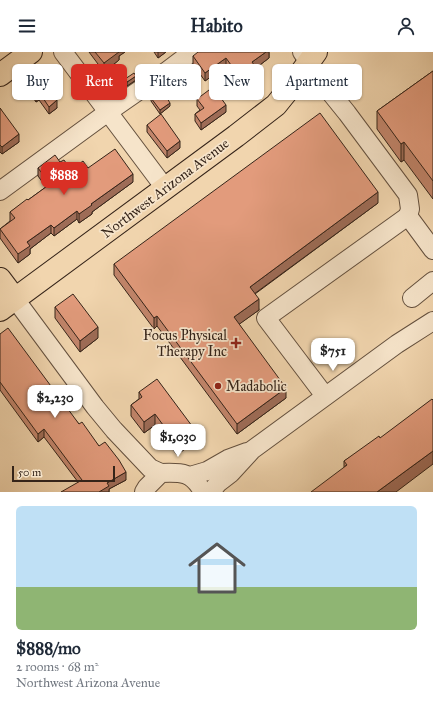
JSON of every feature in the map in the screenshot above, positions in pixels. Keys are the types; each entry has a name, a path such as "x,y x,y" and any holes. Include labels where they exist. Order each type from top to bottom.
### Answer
{"main road":[{"path":"0,75 30,52"},
{"name":"Northwest Arizona Avenue","path":"8,305 276,105 292,84 309,55"},
{"path":"0,279 8,305"}],"street":[{"path":"63,52 165,188"},
{"path":"0,191 192,52"},
{"path":"309,55 326,87 408,195 410,209 408,216 266,318 325,396"},
{"path":"408,216 433,250"},
{"path":"412,298 433,281"},
{"path":"8,305 114,430 150,468 161,473 183,474 190,476 200,486 203,492"},
{"path":"211,492 218,483 231,473 252,450 397,344 433,321"},
{"path":"190,476 207,471 228,459 252,450"},
{"path":"144,492 161,473"}],"building":[{"path":"95,52 119,52 104,63"},
{"path":"198,52 266,52 252,62 253,64 230,64 226,58 218,64 209,64 209,70 205,73 201,67 201,64 199,64 193,56"},
{"path":"433,71 433,181 404,142 401,144 377,111"},
{"path":"134,73 135,74 135,77 127,82 127,78"},
{"path":"209,90 209,100 222,100 226,105 201,123 195,114 204,108 198,100 201,100 201,96"},
{"path":"44,100 57,100 49,107"},
{"path":"152,100 168,100 170,103 160,110"},
{"path":"0,108 19,134 2,147 0,145"},
{"path":"320,113 378,192 250,287 259,299 234,317 286,388 237,424 157,316 154,318 114,264"},
{"path":"161,114 180,141 167,151 147,125"},
{"path":"115,149 133,174 79,214 77,211 54,228 51,225 27,242 30,246 18,254 0,229 15,218 10,212 50,184 38,168 55,155 60,162 64,160 71,170 83,161 88,168"},
{"path":"73,294 98,327 80,341 55,307"},
{"path":"8,328 79,424 82,422 99,446 105,442 126,472 107,483 109,486 99,492 61,492 82,480 44,429 38,434 0,382 0,334"},
{"path":"157,379 195,430 177,444 155,414 144,422 131,405 142,397 139,392"},
{"path":"432,399 433,451 377,492 311,492 347,465 344,461 379,436 380,438"}],"place":[{"name":"Focus Physical Therapy Inc","path":"236,343"},
{"name":"Madabolic","path":"218,386"}]}
